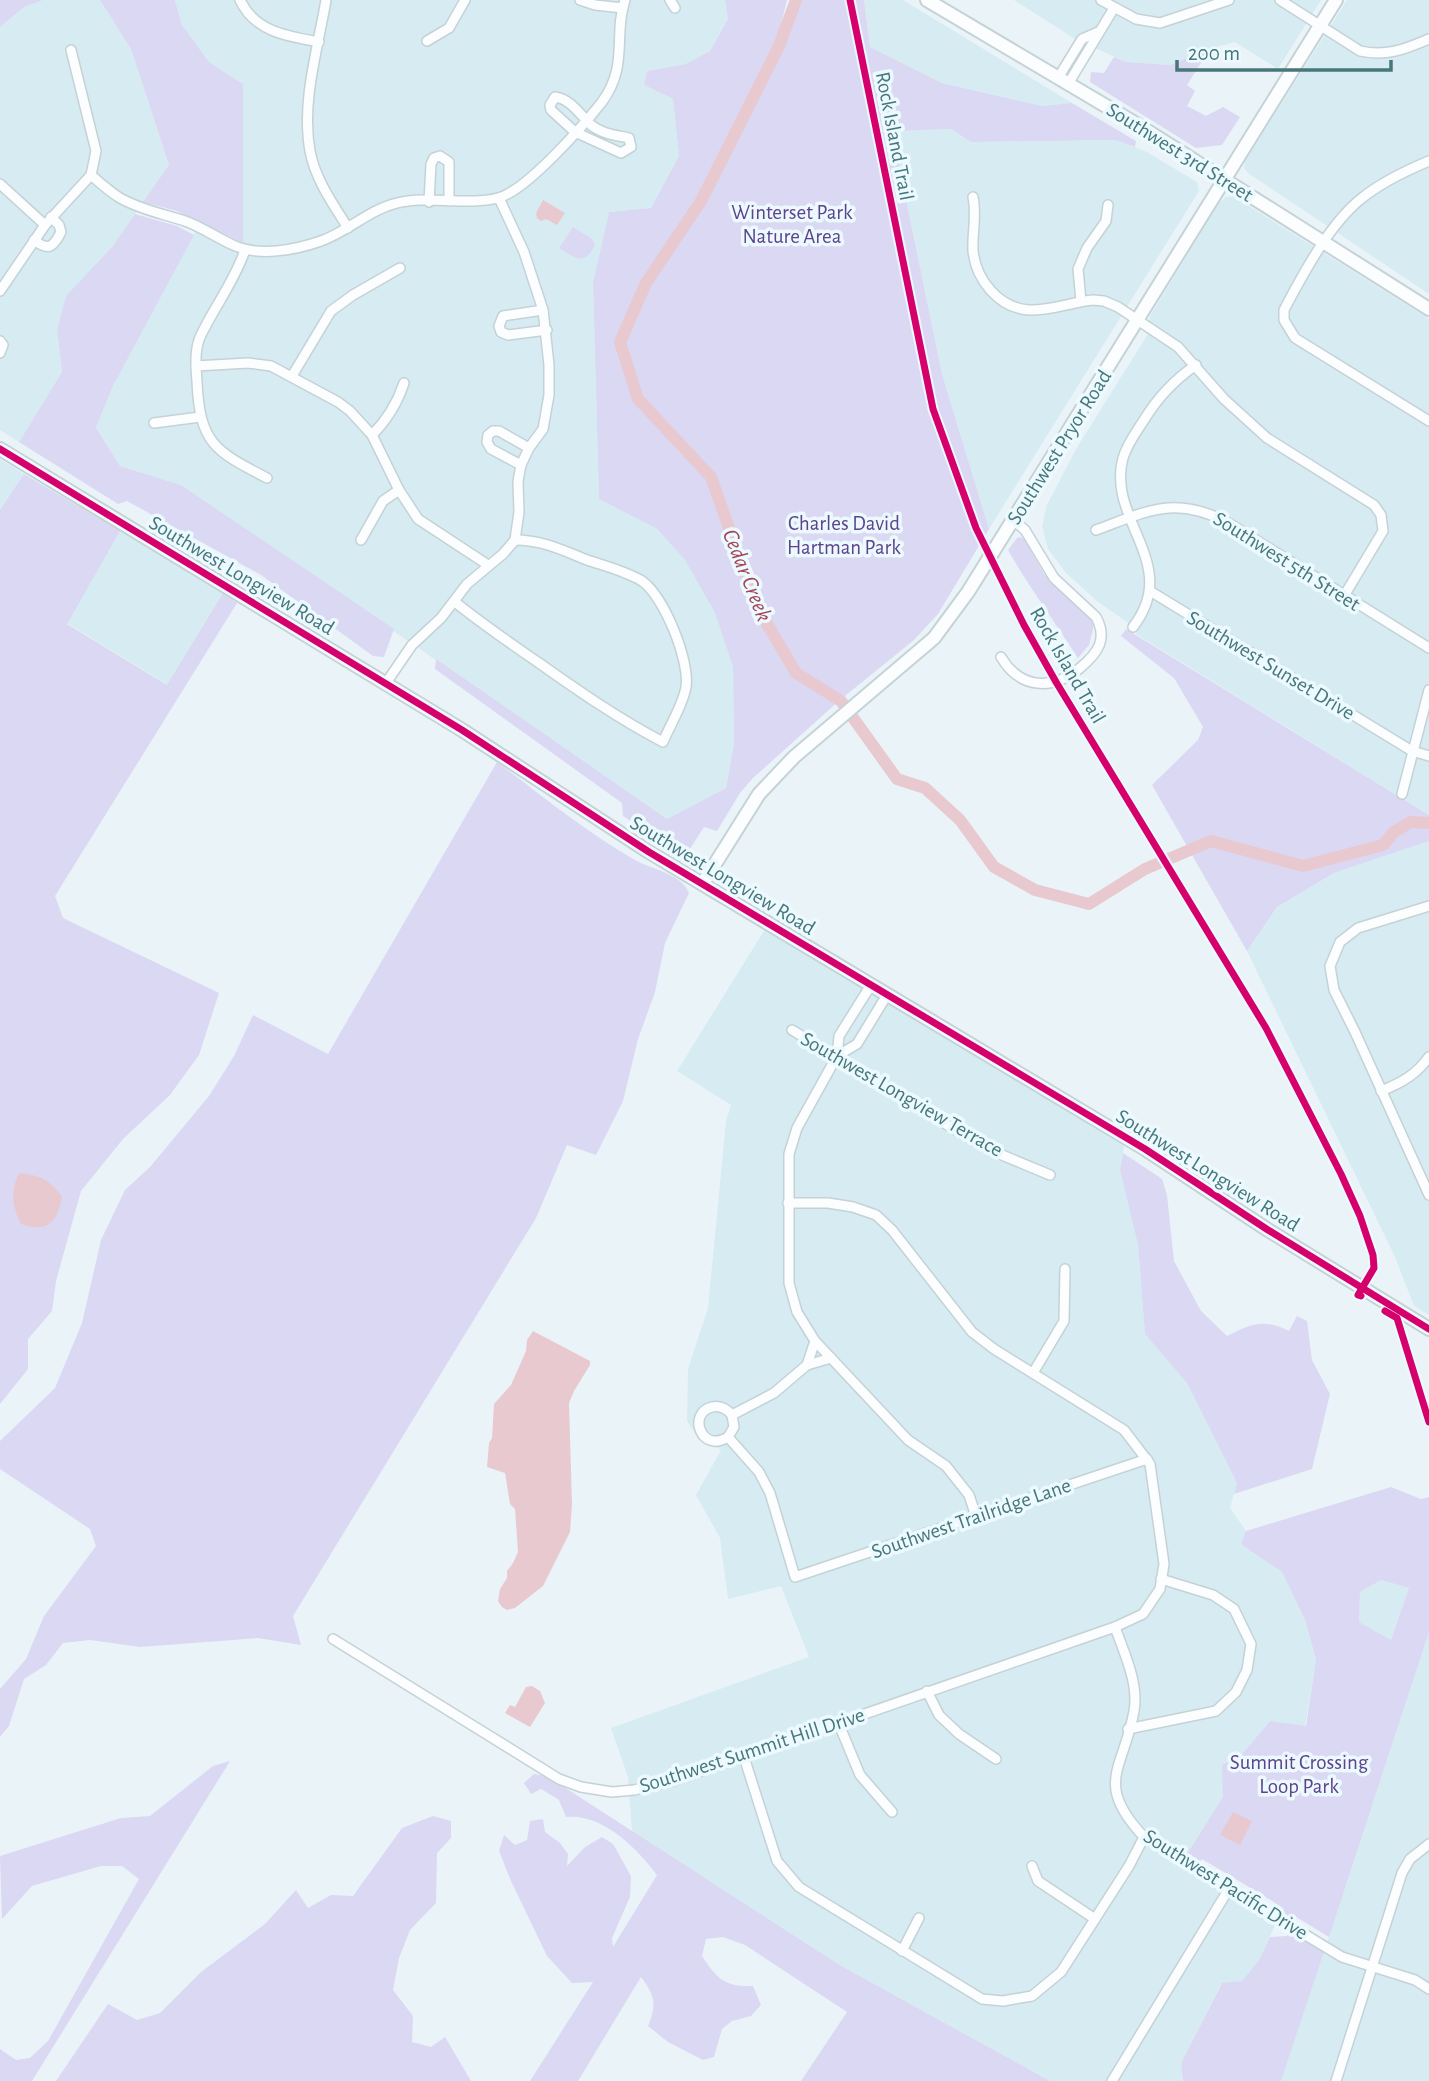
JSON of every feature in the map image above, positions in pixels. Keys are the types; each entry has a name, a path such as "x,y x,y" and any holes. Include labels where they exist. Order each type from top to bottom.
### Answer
{"street":[{"path":"240,0 246,12 266,29 319,42"},
{"path":"327,0 307,123 310,152 321,183 348,228"},
{"path":"427,41 449,27 465,0"},
{"path":"91,176 120,198 186,221 246,250 274,251 321,241 348,228 374,210 401,202 499,198 538,173 602,101 616,77 624,4 595,5 580,0"},
{"name":"Southwest 3rd Street","path":"928,0 1224,179 1429,309"},
{"path":"1101,0 1136,19 1160,23 1217,1 1229,0"},
{"path":"1280,0 1360,51 1373,54 1398,52 1429,39"},
{"name":"Southwest Pryor Road","path":"703,883 759,794 794,757 934,638 1005,534 1336,0"},
{"path":"1063,81 1100,32 1114,8"},
{"path":"0,291 48,221 91,176 96,151 71,50"},
{"path":"555,97 561,98 592,125 614,136 629,138 631,146 621,153 575,132 551,110 555,97"},
{"path":"429,202 431,164 434,158 440,156 449,162 449,201"},
{"path":"1429,161 1395,176 1363,197 1344,216 1324,242 1284,310 1284,320 1295,338 1429,421"},
{"path":"0,184 48,221 59,225 61,232 53,244 42,246 34,240"},
{"path":"973,197 976,211 973,241 976,264 988,289 1007,302 1029,310 1081,301 1110,303 1178,347 1224,399 1267,438 1374,505 1381,516 1382,531 1344,596"},
{"path":"386,683 412,645 441,618 467,584 503,554 515,540 521,466 529,448 543,429 550,395 547,330 524,252 499,198"},
{"path":"1081,301 1078,269 1087,248 1106,221 1108,205"},
{"path":"246,250 240,267 199,337 196,366 200,417 206,434 222,453 267,478"},
{"path":"292,376 331,312 400,268"},
{"path":"543,310 503,316 499,326 501,332 508,335 547,330"},
{"path":"0,341 3,345 0,353"},
{"path":"196,366 248,363 271,366 338,402 372,435 399,490 418,519 488,565"},
{"path":"1133,627 1145,611 1150,591 1150,573 1130,517 1122,484 1123,458 1163,392 1196,365"},
{"path":"372,435 393,409 404,383"},
{"path":"154,424 200,417"},
{"path":"521,466 491,449 487,442 488,435 499,431 529,448"},
{"name":"Southwest Longview Road","path":"0,449 386,683 649,852 1145,1149 1268,1230 1429,1329"},
{"path":"360,540 383,501 399,490"},
{"name":"Southwest 5th Street","path":"1096,530 1155,509 1182,506 1206,511 1429,648"},
{"path":"1000,657 1024,680 1051,683 1070,677 1094,657 1102,638 1096,617 1054,578 1025,530 1013,520"},
{"path":"455,602 490,631 583,696 624,722 663,742 686,689 686,668 681,647 657,597 643,582 622,572 536,540 515,540"},
{"name":"Southwest Sunset Drive","path":"1150,591 1412,751 1429,756"},
{"path":"1402,794 1429,690"},
{"path":"1429,906 1358,928 1340,942 1330,966 1334,990 1429,1195"},
{"path":"871,985 839,1036 837,1056 797,1128 789,1154 789,1283 797,1312 815,1341 908,1440 946,1466 969,1495 976,1516"},
{"path":"837,1056 857,1044 887,995"},
{"name":"Southwest Longview Terrace","path":"792,1030 962,1134 1002,1155 1050,1175"},
{"path":"1381,1091 1403,1082 1420,1069 1429,1057"},
{"path":"788,1203 828,1203 853,1207 876,1215 892,1230 972,1332 993,1349 1124,1430 1147,1459 1150,1464 1164,1564 1160,1589 1143,1614 1115,1627"},
{"path":"1033,1373 1064,1321 1065,1269"},
{"path":"807,1365 815,1341"},
{"path":"732,1415 774,1393 807,1365 831,1358"},
{"path":"712,1407 723,1408 732,1415 734,1427 728,1437 712,1441 699,1429 699,1418 712,1407"},
{"name":"Southwest Trailridge Lane","path":"728,1437 759,1472 769,1493 795,1577 1147,1459"},
{"path":"1128,1728 1216,1711 1236,1692 1247,1670 1251,1644 1234,1609 1213,1595 1161,1579"},
{"name":"Southwest Summit Hill Drive","path":"333,1639 559,1779 581,1787 612,1792 669,1782 1115,1627"},
{"name":"Southwest Pacific Drive","path":"1115,1627 1134,1688 1134,1711 1118,1762 1115,1785 1121,1809 1144,1837 1340,1955 1372,1968"},
{"path":"927,1691 939,1715 959,1734 996,1759"},
{"path":"838,1722 860,1775 892,1812"},
{"path":"744,1757 777,1861 799,1887 982,1999 1003,2001 1032,1996 1061,1972 1129,1866 1144,1837"},
{"path":"1336,2081 1402,1873 1410,1859 1429,1844"},
{"path":"1032,1866 1038,1881 1095,1919"},
{"path":"1112,2081 1230,1887"},
{"path":"902,1951 919,1918"},
{"path":"1372,1968 1415,1980 1429,1989"}],"shaded area":[{"path":"43,0 100,0 131,49 169,165 112,247 66,297 57,330 62,372 19,442 0,430 0,27 24,7"},
{"path":"175,0 725,0 728,19 710,51 687,64 647,71 644,85 673,99 679,156 651,208 609,212 593,284 599,499 657,529 685,560 715,613 733,667 734,743 726,788 667,819 181,485 120,466 96,426 113,386 196,230 236,252 243,243 243,84 209,62 182,25"},
{"path":"864,0 903,0 1072,103 1042,106 942,83 870,47"},
{"path":"1014,0 1321,0 1278,69 1235,42 1170,65 1126,62 1075,39"},
{"path":"1347,0 1429,0 1429,294 1244,168 1245,161"},
{"path":"951,129 971,142 1115,140 1147,152 1197,182 1199,191 989,529 942,374 892,130"},
{"path":"1233,196 1429,319 1429,815 1136,634 1137,629 1098,602 1066,573 1048,549 1042,526 1047,505 1076,449 1153,326 1149,321 1150,316 1219,203 1226,197"},
{"path":"543,200 565,213 557,225 537,218 536,213"},
{"path":"0,459 24,474 0,510"},
{"path":"120,531 223,593 168,685 67,623"},
{"path":"1429,841 1429,1315 1414,1306 1395,1257 1247,951 1277,907 1334,873"},
{"path":"767,926 1124,1146 1120,1170 1138,1245 1145,1334 1187,1383 1237,1483 1230,1508 1246,1531 1242,1544 1282,1572 1305,1620 1316,1659 1305,1727 1270,1721 1242,1754 1222,1765 1231,1798 1189,1862 1279,1917 1259,1960 1242,1981 1221,1984 1181,2063 1183,2081 1050,2081 838,1964 632,1832 628,1777 611,1728 809,1657 781,1586 728,1599 720,1538 696,1495 721,1450 698,1438 687,1421 688,1369 708,1308 726,1121 731,1105 677,1071"},
{"path":"19,1173 44,1179 62,1197 57,1213 49,1224 38,1227 21,1224 13,1199"},
{"path":"533,1331 590,1361 590,1365 569,1403 572,1504 570,1532 543,1586 515,1608 507,1610 498,1601 507,1571 518,1552 515,1509 510,1504 505,1473 487,1467 489,1443 492,1438 494,1404 511,1385 526,1351 527,1340"},
{"path":"1381,1580 1409,1588 1391,1641 1359,1622 1360,1592"},
{"path":"1429,1632 1429,2081 1281,2081 1326,1946"},
{"path":"532,1686 540,1691 545,1703 530,1727 505,1713 510,1705 515,1707 526,1687"},
{"path":"1233,1812 1252,1821 1240,1845 1220,1835"}],"green space":[{"path":"0,0 43,0 24,7 0,27"},
{"path":"100,0 175,0 182,25 209,62 243,84 243,243 177,211 143,202 169,165 131,49"},
{"path":"725,0 787,0 777,41 699,200 643,282 618,345 638,407 705,477 733,549 730,525 711,477 638,399 620,342 646,283 691,223 779,47 796,0 864,0 870,47 942,83 1042,106 1072,103 1136,141 1135,147 1115,140 971,142 951,129 892,131 942,374 989,529 938,614 914,640 840,700 753,778 740,793 717,831 704,827 686,855 623,816 622,803 435,669 436,659 667,819 726,788 734,743 733,667 715,613 685,560 657,529 599,499 593,283 609,212 651,208 679,156 673,99 644,85 647,71 686,64 710,51 728,19"},
{"path":"1206,50 1206,55 1187,85 1195,91 1187,106 1206,116 1223,107 1240,117 1222,145 1196,148 1090,82 1091,72 1104,73 1114,57 1126,62 1170,65"},
{"path":"135,214 177,226 194,235 113,386 96,427 120,466 181,485 394,629 384,657 373,656 261,575 127,501 118,504 19,442 62,372 57,330 66,296 112,247"},
{"path":"573,227 592,239 595,245 583,258 575,257 559,248"},
{"path":"24,474 120,531 67,624 167,685 223,593 237,603 55,896 63,918 219,993 199,1055 170,1095 123,1139 81,1191 56,1281 52,1311 28,1339 28,1369 0,1404 0,510"},
{"path":"1020,537 1024,539 1044,574 1089,616 1094,625 1089,645 1078,658 1008,550"},
{"path":"1126,629 1429,815 1429,841 1334,873 1277,907 1247,951 1152,785 1198,740 1203,727 1174,678 1121,636"},
{"path":"497,762 599,838 635,860 673,876 689,893 665,943 655,992 638,1039 623,1101 596,1155 567,1145 536,1218 293,1616 301,1645 258,1638 140,1647 90,1640 63,1643 46,1665 24,1679 9,1726 0,1737 0,1689 26,1659 44,1616 96,1546 90,1529 0,1469 0,1441 55,1388 82,1323 101,1240 125,1190 150,1167 209,1096 234,1056 253,1015 328,1054"},
{"path":"1123,1153 1162,1179 1167,1195 1174,1261 1201,1311 1227,1336 1257,1324 1289,1331 1297,1316 1307,1321 1312,1360 1330,1394 1312,1469 1234,1494 1237,1483 1187,1383 1145,1334 1138,1245 1120,1170"},
{"name":"Summit Crossing Loop Park","path":"1391,1487 1421,1499 1429,1497 1429,1632 1329,1937 1293,1915 1291,1920 1273,1908 1274,1902 1202,1859 1199,1863 1186,1856 1223,1797 1222,1765 1242,1754 1270,1721 1306,1726 1316,1659 1305,1620 1282,1572 1241,1544 1246,1531","holes":["1381,1580 1409,1588 1391,1640 1359,1622 1360,1592"]},
{"path":"230,1761 32,2081 0,2081 0,2049 16,2060 30,2058 48,2041 139,1879 122,1866 101,1866 32,1886 2,1919 0,1856 121,1818 150,1816 213,1766"},
{"path":"534,1774 547,1776 838,1964 1050,2081 801,2081 847,2012 745,1945 723,1937 706,1939 702,1956 712,1971 723,1980 735,1985 753,1986 761,2005 751,2016 732,2021 722,2029 714,2057 703,2060 668,2042 648,2026 653,2012 653,2000 641,1977 578,2081 530,2081 593,1982 572,1983 547,1956 499,1851 504,1835 515,1845 527,1840 530,1821 543,1819 545,1832 560,1843 568,1854 567,1866 585,1847 602,1837 613,1844 631,1876 630,1897 612,1938 613,1947 657,1875 618,1834 593,1821 566,1817 559,1800 541,1789 531,1794 524,1783"},
{"path":"433,1816 451,1821 451,1838 437,1853 436,1903 410,1930 399,1958 393,1990 413,2016 412,2042 431,2047 445,2037 471,2081 56,2081 108,2004 137,2020 160,2013 201,1972 265,1924 296,1890 308,1908 331,1895 353,1896 402,1828"},
{"path":"1290,1925 1326,1946 1281,2081 1183,2081 1181,2063 1222,1983 1242,1981 1259,1960 1270,1937 1287,1936"}],"waterway":[{"name":"Cedar Creek","path":"796,0 779,46 701,201 646,283 620,342 638,399 711,477 757,607 796,673 841,701 897,779 925,788 960,820 994,867 1035,890 1089,904 1145,869 1211,841 1303,866 1383,845 1394,832 1411,822 1429,823"}],"cycle path":[{"name":"Rock Island Trail","path":"850,0 933,409 976,528 1024,625 1056,682 1266,1028 1341,1174 1360,1216 1373,1255 1374,1268 1358,1295 1361,1296"},
{"path":"0,449 462,730 649,852 1145,1149 1268,1230 1429,1329"},
{"path":"1385,1311 1397,1318 1429,1422"}],"park label":[{"name":"Winterset Park Nature Area","path":"792,224"},
{"name":"Charles David Hartman Park","path":"844,535"}]}
